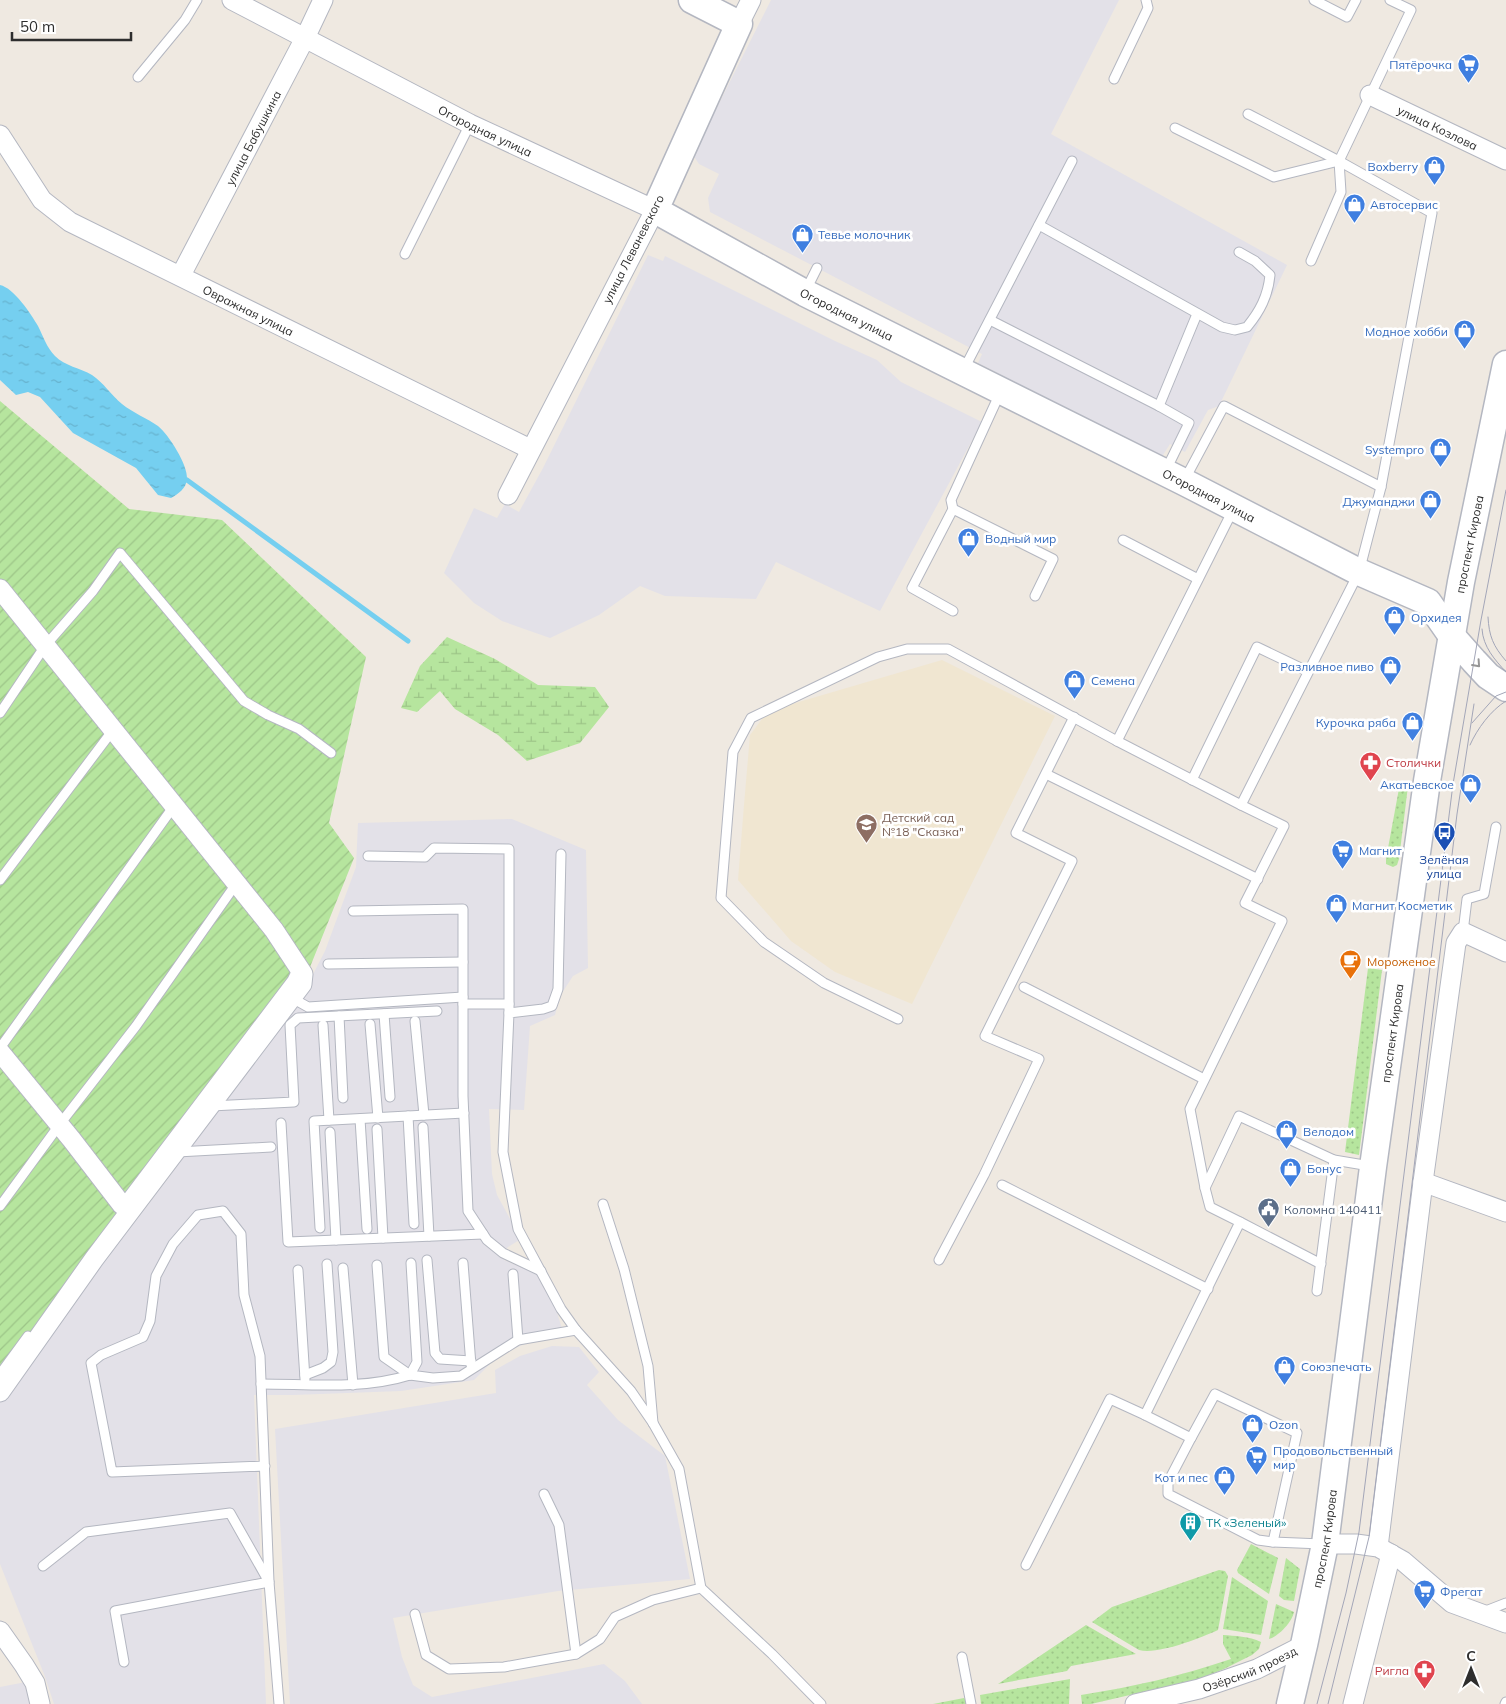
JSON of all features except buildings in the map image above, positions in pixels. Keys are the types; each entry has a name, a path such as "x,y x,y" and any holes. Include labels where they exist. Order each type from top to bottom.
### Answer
{"main road":[{"path":"692,0 739,24"},
{"name":"улица Леваневского","path":"654,210 739,24"},
{"name":"Огородная улица","path":"654,210 805,293 1174,477 1359,572 1428,602 1451,635"},
{"name":"проспект Кирова","path":"1290,1704 1325,1544 1373,1167 1427,781 1451,635 1506,364"},
{"path":"1451,635 1488,676 1506,688"}],"street":[{"name":"Огородная улица","path":"232,0 470,124 654,210"},
{"name":"улица Бабушкина","path":"181,275 323,0"},
{"name":"улица Леваневского","path":"739,24 751,0"},
{"name":"улица Козлова","path":"1370,95 1506,160"},
{"name":"Овражная улица","path":"0,135 42,200 70,222 181,275 530,449"},
{"name":"улица Леваневского","path":"508,495 654,210"},
{"path":"0,589 274,930 303,974 302,984 292,998 94,1259 0,1392"},
{"path":"1353,1704 1385,1551 1423,1182 1456,943 1463,932 1506,952"},
{"path":"0,1052 60,1124 122,1205"},
{"path":"1423,1182 1506,1212"},
{"path":"1325,1544 1356,1544 1385,1551 1403,1561 1452,1603 1506,1622"},
{"path":"0,1631 35,1683 40,1704"},
{"name":"Озёрский проезд","path":"1135,1704 1198,1689 1257,1669 1304,1645"}],"lane":[{"path":"138,77 185,20 197,0"},
{"path":"1114,79 1148,8 1146,0"},
{"path":"1314,0 1347,17 1356,0"},
{"path":"1311,261 1341,192 1339,161 1411,10 1390,0"},
{"path":"1241,805 1307,671 1359,572 1381,486 1432,213 1339,161 1248,114"},
{"path":"405,254 470,124"},
{"path":"1175,128 1274,177 1339,161"},
{"path":"963,372 1072,161"},
{"path":"1039,225 1197,314 1222,327 1235,330 1248,328 1260,311 1269,289 1270,275 1256,261 1238,252"},
{"path":"805,293 817,268"},
{"path":"1159,406 1197,314"},
{"path":"990,320 1189,422 1174,477"},
{"path":"953,610 912,588 953,510 951,500 1001,391"},
{"path":"1174,477 1224,406 1381,486"},
{"path":"1117,741 1234,508"},
{"path":"953,510 1053,559 1035,596"},
{"path":"1123,540 1198,580"},
{"path":"0,713 46,646 93,590 120,553 244,701 268,715 299,728 331,753"},
{"path":"1192,780 1257,647 1307,671"},
{"path":"898,1020 824,983 764,942 721,898 733,752 751,718 878,657 907,649 948,649 1117,741 1284,826 1246,903 1282,921 1190,1109 1210,1207 1320,1264"},
{"path":"939,1260 984,1175 1039,1059 985,1036 1072,861 1016,833 1074,717"},
{"path":"0,880 113,730"},
{"path":"1046,774 1258,879"},
{"path":"0,1048 174,806"},
{"path":"1463,932 1467,899 1484,894 1496,827"},
{"path":"368,856 425,857 434,848 509,849 509,1009 503,1152 518,1229 562,1309 576,1330 631,1391 653,1423 679,1470 701,1588 772,1654 821,1704"},
{"path":"292,998 308,1007 463,1001 509,1009 543,1009 552,1006 558,989 561,854"},
{"path":"0,1206 60,1124 136,1026 236,884"},
{"path":"353,911 463,909 464,1113 468,1211 487,1240 503,1252 541,1271"},
{"path":"328,964 463,962"},
{"path":"0,1374 117,1219 122,1205 292,980 298,966"},
{"path":"1024,987 1204,1079"},
{"path":"209,1107 294,1102 290,1025 298,1018 438,1011"},
{"path":"384,1014 390,1097"},
{"path":"338,1016 343,1098"},
{"path":"415,1021 424,1115"},
{"path":"370,1024 378,1118"},
{"path":"323,1025 329,1120"},
{"path":"320,1228 314,1121 464,1113"},
{"path":"408,1116 414,1224"},
{"path":"1205,1188 1240,1116 1334,1160 1373,1167"},
{"path":"360,1119 367,1228"},
{"path":"281,1123 288,1242 483,1234"},
{"path":"423,1127 430,1236"},
{"path":"377,1129 383,1238"},
{"path":"330,1132 336,1240"},
{"path":"174,1152 270,1147"},
{"path":"1317,1291 1334,1160"},
{"path":"1002,1185 1208,1289"},
{"path":"603,1204 624,1269 648,1366 653,1423"},
{"path":"264,1466 112,1472 91,1363 101,1355 143,1337 150,1322 156,1276 173,1244 198,1215 223,1211 241,1234 244,1295 260,1356 269,1582 279,1704"},
{"path":"1145,1415 1240,1222"},
{"path":"427,1260 435,1353 440,1359 471,1366"},
{"path":"410,1375 417,1362 411,1263"},
{"path":"463,1263 471,1366"},
{"path":"305,1375 323,1368 331,1362 333,1352 327,1264"},
{"path":"377,1265 384,1357 410,1375"},
{"path":"343,1268 353,1385"},
{"path":"298,1270 306,1384"},
{"path":"513,1274 518,1340"},
{"path":"261,1384 353,1385 393,1380 410,1375 433,1378 461,1376 471,1366 518,1340 576,1330"},
{"path":"1273,1542 1297,1433 1215,1394 1168,1482 1168,1494 1258,1540 1273,1542 1325,1544"},
{"path":"1026,1564 1110,1399 1191,1438"},
{"path":"544,1494 559,1525 576,1654"},
{"path":"43,1566 86,1532 230,1513 269,1582"},
{"path":"124,1662 115,1611 269,1582"},
{"path":"415,1614 426,1655 449,1669 504,1668 576,1654 600,1639 614,1617 653,1600 701,1588"},
{"path":"1480,1613 1506,1603"},
{"path":"962,1657 972,1704"}],"shaded area":[{"path":"771,0 1119,0 1051,134 1287,265 1219,406 1208,410 1185,452 1170,444 1161,458 978,363 982,354 710,212 708,198 719,174 699,164 693,155"},
{"path":"648,255 663,261 665,256 877,360 901,382 982,422 880,611 776,562 756,599 665,596 640,586 599,615 550,638 502,621 474,603 444,573 474,508 497,518 505,504 519,512 543,468"},
{"name":"Детский сад №18 \"Сказка\"","path":"942,660 1055,716 912,1004 835,972 791,941 738,880 750,735 768,711"},
{"path":"512,819 586,850 588,968 573,976 560,996 555,1015 530,1026 524,1110 489,1109 492,1174 497,1195 521,1239 508,1247 503,1253 504,1260 537,1274 554,1303 564,1335 533,1341 512,1349 494,1360 474,1380 401,1391 254,1395 266,1704 54,1704 0,1564 0,1397 169,1177 281,1018 307,986 325,951 356,867 358,823"},
{"path":"552,1346 579,1347 599,1372 587,1385 618,1420 665,1456 690,1579 558,1591 393,1618 402,1657 413,1685 432,1697 604,1664 625,1681 642,1704 290,1704 275,1429 496,1393 495,1370 520,1356"},
{"path":"31,1681 37,1704 0,1704 0,1687"}],"green space":[{"path":"0,401 129,509 222,520 366,657 329,823 354,858 310,967 286,993 0,1383"},
{"path":"447,637 495,659 538,685 595,687 609,707 580,743 527,761 498,735 455,709 440,691 417,712 401,708 420,666"},
{"path":"1400,783 1407,783 1408,786 1399,859 1397,865 1393,867 1386,864 1386,859"},
{"path":"1368,968 1382,970 1359,1155 1345,1152"},
{"path":"1251,1544 1278,1558 1269,1594 1238,1573 1237,1570"},
{"path":"1286,1558 1300,1569 1294,1601 1284,1600 1279,1596"},
{"path":"1219,1570 1225,1571 1228,1576 1218,1630 1179,1645 1147,1651 1139,1650 1092,1622 1112,1607"},
{"path":"1232,1577 1268,1601 1261,1635 1223,1629"},
{"path":"1276,1604 1294,1612 1285,1628 1269,1639"},
{"path":"1086,1625 1136,1654 1071,1666 1067,1671 998,1684"},
{"path":"1223,1635 1247,1637 1261,1642 1259,1649 1252,1655 1199,1679 1091,1704 1082,1704 1081,1695 1194,1671 1231,1659 1223,1644"},
{"path":"1070,1679 1069,1704 981,1704 980,1695"},
{"path":"964,1698 968,1704 933,1704"}],"water":[{"path":"0,285 11,291 22,302 38,326 47,346 55,356 63,362 92,375 122,404 154,423 162,430 177,451 186,473 186,483 179,493 171,498 158,495 136,468 73,433 40,397 28,392 16,395 0,380"}],"waterway":[{"path":"187,480 408,641"}],"tram line":[{"path":"1317,1704 1346,1593 1359,1532 1453,784 1481,620 1506,490"},
{"path":"1488,617 1492,640 1506,661"},
{"path":"1482,629 1487,647 1506,672"},
{"path":"1472,723 1496,696 1506,692"},
{"path":"1470,745 1485,720 1506,701"},
{"path":"1328,1704 1369,1537 1457,814 1474,704"}],"place":[{"name":"Пятёрочка","path":"1468,83"},
{"name":"Boxberry","path":"1434,185"},
{"name":"Автосервис","path":"1354,223"},
{"name":"Тевье молочник","path":"802,253"},
{"name":"Модное хобби","path":"1464,350"},
{"name":"Systempro","path":"1440,468"},
{"name":"Джуманджи","path":"1431,520"},
{"name":"Водный мир","path":"969,557"},
{"name":"Орхидея","path":"1395,636"},
{"name":"Разливное пиво","path":"1390,685"},
{"name":"Семена","path":"1075,699"},
{"name":"Курочка ряба","path":"1412,741"},
{"name":"Столички","path":"1370,781"},
{"name":"Акатьевское","path":"1470,803"},
{"name":"Детский сад №18 \"Сказка\"","path":"866,843"},
{"name":"Зелёная улица","path":"1444,851"},
{"name":"Магнит","path":"1343,869"},
{"name":"Магнит Косметик","path":"1336,924"},
{"name":"Мороженое","path":"1351,980"},
{"name":"Велодом","path":"1287,1150"},
{"name":"Бонус","path":"1291,1187"},
{"name":"Коломна 140411","path":"1268,1228"},
{"name":"Союзпечать","path":"1285,1385"},
{"name":"Ozon","path":"1253,1443"},
{"name":"Продовольственный мир","path":"1257,1476"},
{"name":"Кот и пес","path":"1224,1496"},
{"name":"ТК «Зеленый»","path":"1190,1541"},
{"name":"Фрегат","path":"1424,1610"},
{"name":"Ригла","path":"1425,1689"}]}
